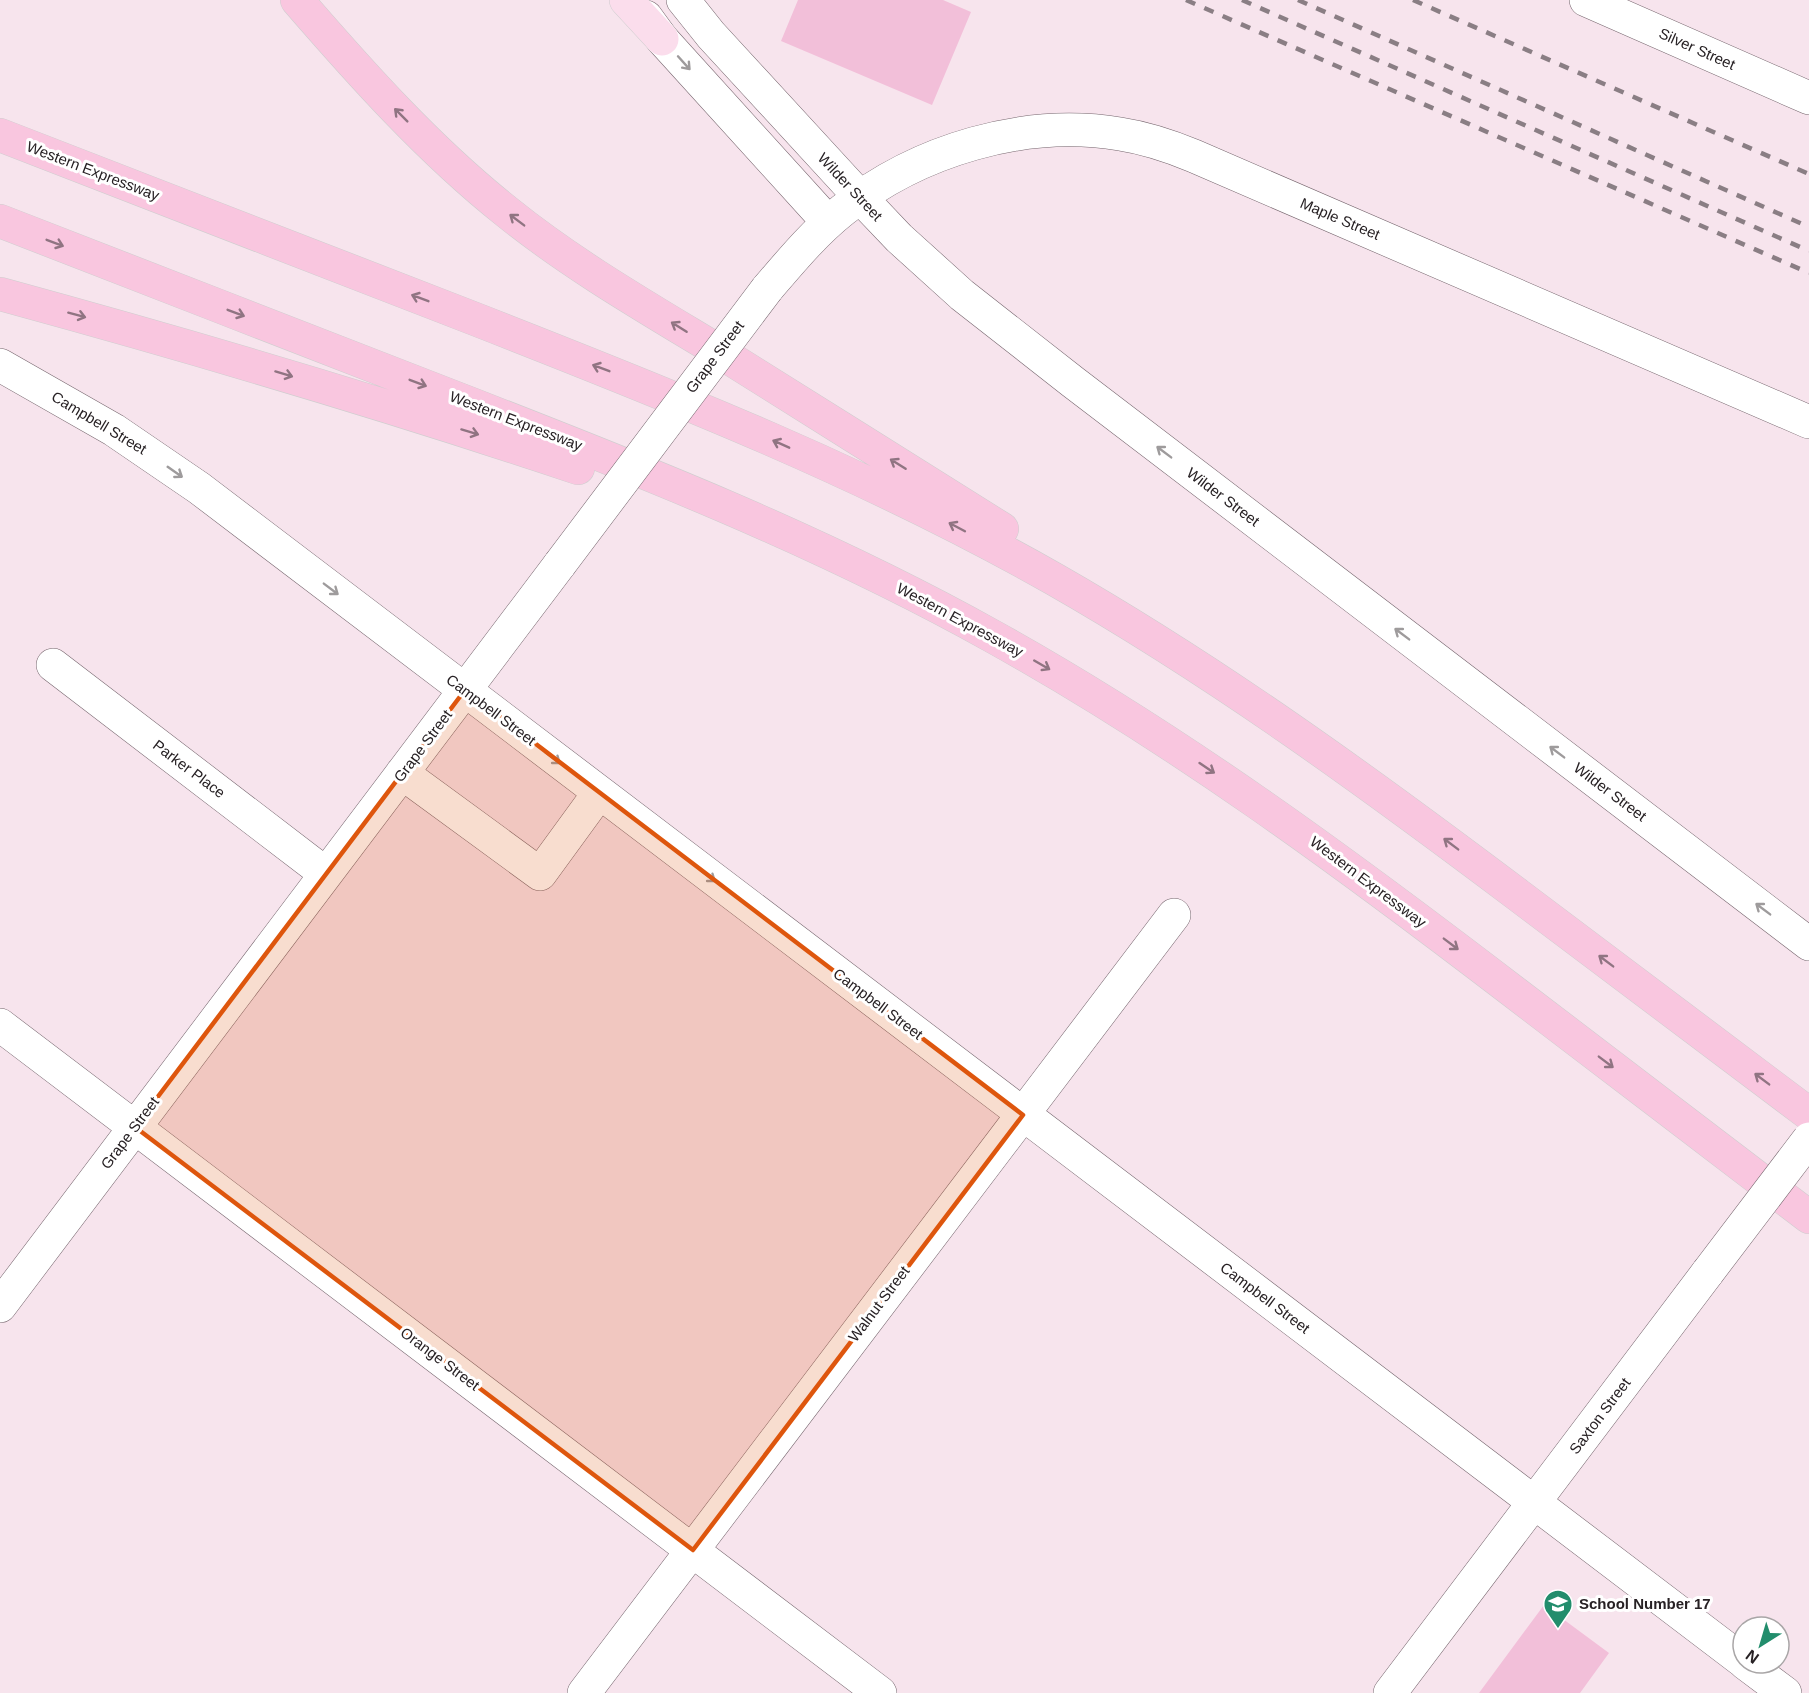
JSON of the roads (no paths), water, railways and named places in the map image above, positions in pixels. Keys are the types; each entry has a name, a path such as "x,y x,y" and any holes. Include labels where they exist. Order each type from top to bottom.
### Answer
{"highway":[{"path":"297,0 316,14 370,83 443,156 506,212 545,241 689,334 1060,565 1171,639 1312,743"},
{"name":"Western Expressway","path":"0,135 638,383 844,471 1054,579 1210,674 1312,743 1412,815 1809,1114"},
{"name":"Western Expressway","path":"0,222 648,473 827,551 936,606 1104,702 1198,762 1299,831 1809,1217"},
{"path":"0,294 277,372 479,435 596,474 758,533 936,606"}],"main road":[{"path":"626,0 662,39"}],"street":[{"path":"636,0 662,39 828,222"},
{"name":"Wilder Street","path":"683,0 711,35 860,197 929,266 1013,336 1809,944"},
{"name":"Silver Street","path":"1586,0 1809,98"},
{"name":"Maple Street","path":"860,197 935,156 1020,134 1073,130 1120,134 1143,139 1168,145 1194,156 1809,422"},
{"name":"Grape Street","path":"0,1306 767,289 828,222 860,197"},
{"name":"Campbell Street","path":"4,369 114,430 199,488 1731,1652"},
{"name":"Parker Place","path":"53,665 326,874"},
{"path":"402,773 540,874 599,792"},
{"name":"Walnut Street","path":"584,1693 1174,915"},
{"name":"Orange Street","path":"0,1025 880,1693"},
{"name":"Saxton Street","path":"1390,1693 1809,1138"},
{"name":"Campbell Street","path":"1761,1675 1785,1693"}],"railway":[{"path":"1186,0 1809,273"},
{"path":"1242,0 1809,251"},
{"path":"1298,0 1809,227"},
{"path":"1413,0 1809,174"}],"place":[{"name":"School Number 17","path":"1558,1630"}]}
